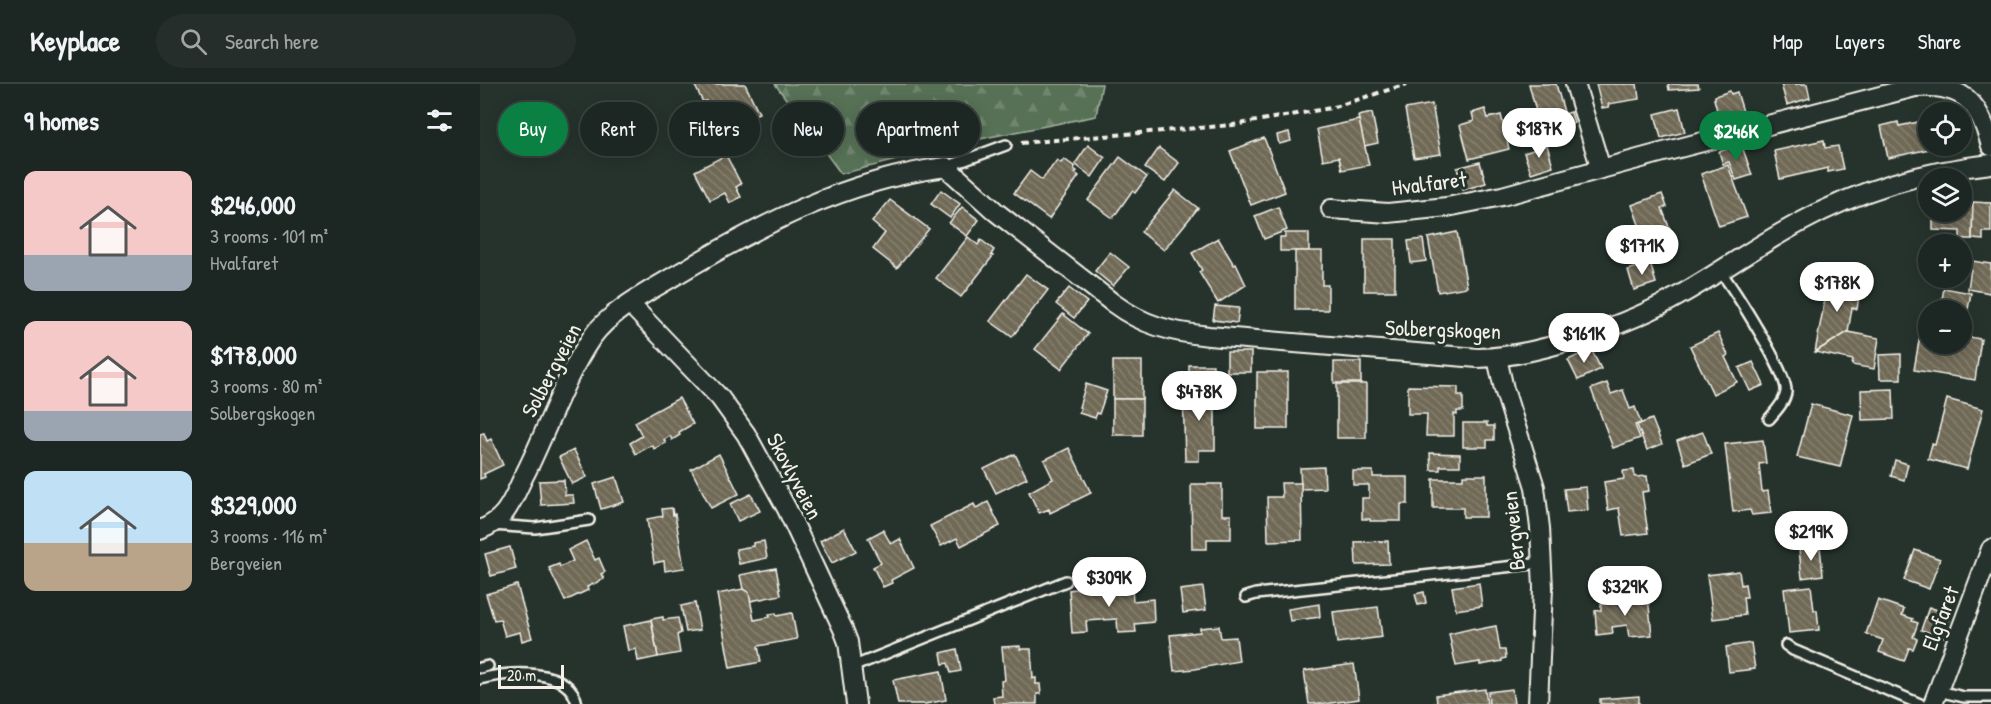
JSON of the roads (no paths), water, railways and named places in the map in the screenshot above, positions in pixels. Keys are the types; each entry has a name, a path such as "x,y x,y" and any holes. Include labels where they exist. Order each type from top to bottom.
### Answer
{"street":[{"path":"1575,84 1601,169"},
{"name":"Hvalfaret","path":"1331,209 1388,213 1447,207 1502,196 1876,96 1928,86 1949,88 1967,98 1980,117 1991,146"},
{"name":"Solbergskogen","path":"946,167 996,212 1113,303 1154,326 1184,334 1455,357 1497,358 1605,329 1658,307 1803,221 1851,199 1906,179 1991,164"},
{"name":"Solbergveien","path":"486,528 510,504 562,393 585,349 602,325 630,304 698,261 823,198 864,183 946,167"},
{"name":"Skovlyveien","path":"630,304 720,398 752,444 787,509 848,642 856,704"},
{"name":"Bergveien","path":"1497,358 1504,389 1534,487 1540,528 1542,563 1538,704"},
{"name":"Elgfaret","path":"1936,698 1991,549"}],"lane":[{"path":"946,167 1006,146"},
{"path":"1720,271 1760,335 1786,386 1785,398 1769,419"},
{"path":"486,528 535,528 589,520"},
{"path":"1246,597 1404,577 1542,563"},
{"path":"852,667 1066,581"},
{"path":"1786,645 1920,704"},
{"path":"480,679 509,674 547,676 569,686 576,697 577,704"},
{"path":"1936,698 1991,697"}]}
